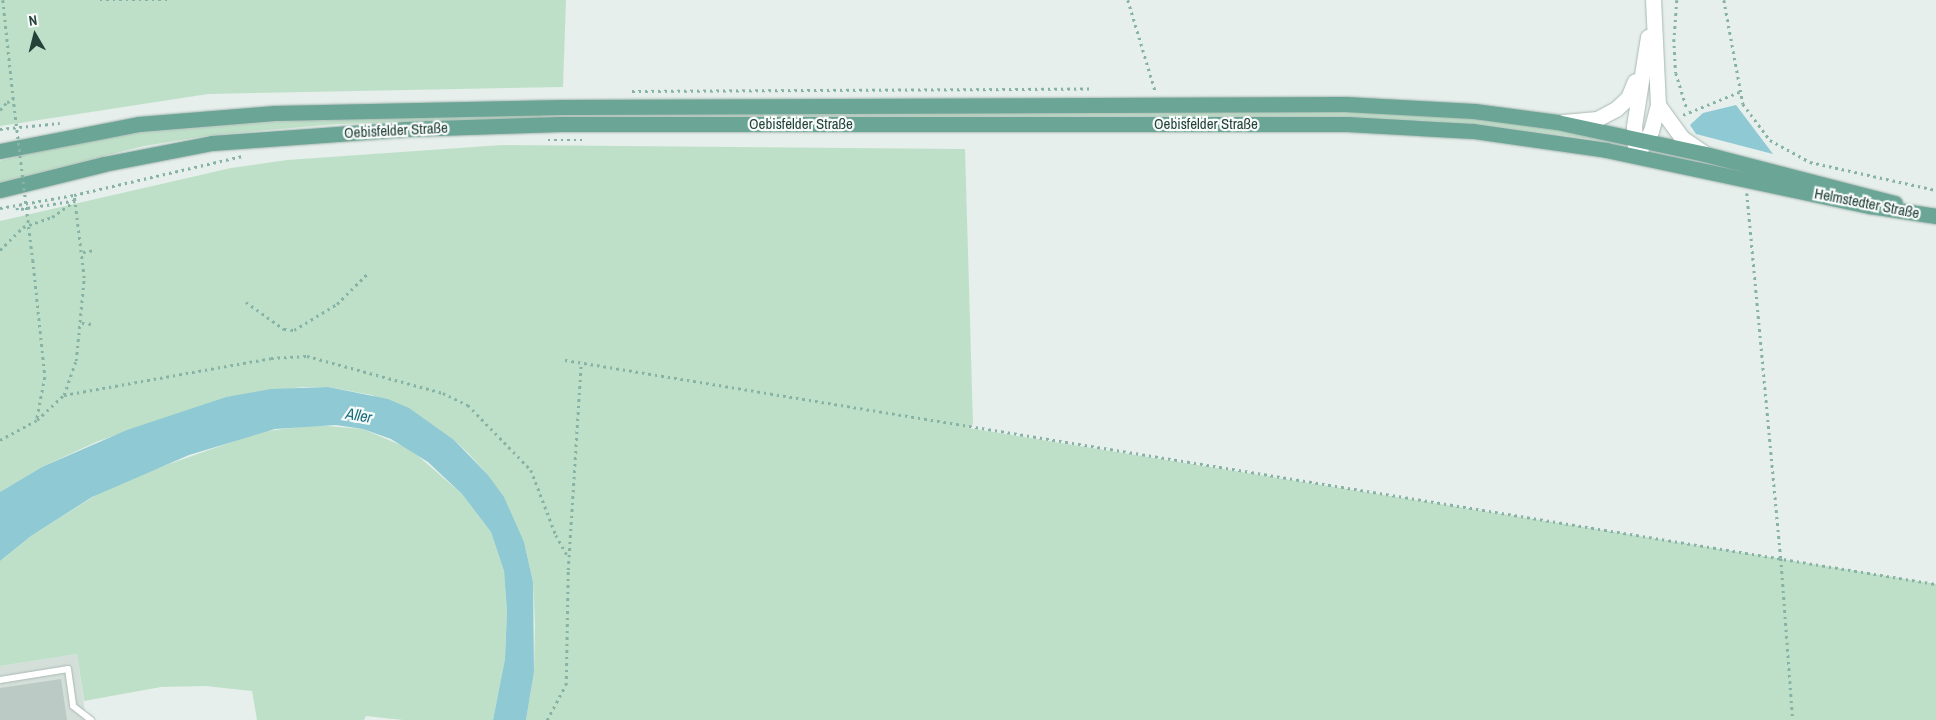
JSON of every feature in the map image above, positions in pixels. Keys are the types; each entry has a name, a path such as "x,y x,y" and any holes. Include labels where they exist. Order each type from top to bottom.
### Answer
{"main road":[{"path":"1636,156 1639,140 1644,62 1653,0"},
{"path":"1652,16 1658,105 1682,138 1705,154"},
{"path":"1557,122 1597,119 1616,109 1628,98 1644,62"},
{"name":"Oebisfelder Straße","path":"0,151 68,136 209,116 415,109 1317,103 1465,110 1557,122"},
{"path":"1639,140 1658,105"},
{"name":"Helmstedter Straße","path":"1557,122 1705,154 1870,194 1933,215"},
{"name":"Oebisfelder Straße","path":"0,190 104,164 212,143 296,135 560,124 1347,124 1473,130 1606,150"},
{"name":"Helmstedter Straße","path":"1606,150 1748,178 1870,206 1933,215"}],"lane":[{"path":"0,680 68,669 74,706 91,720"}],"path":[{"path":"3,0 45,377 37,420"},
{"path":"100,0 170,0"},
{"path":"1128,0 1155,90"},
{"path":"1678,0 1674,39 1676,73 1687,110 1739,92"},
{"path":"1724,0 1739,92 1757,127 1789,153 1810,162 1936,190"},
{"path":"0,110 7,102 14,102"},
{"path":"544,140 587,140"},
{"path":"0,208 74,196 250,155"},
{"path":"1748,178 1793,720"},
{"path":"0,440 37,420 64,395 76,361 82,323 83,252 74,196"},
{"path":"17,210 75,200"},
{"path":"0,250 23,228 52,217 75,200"},
{"path":"83,252 95,250"},
{"path":"246,302 284,329 294,330 337,304 370,272"},
{"path":"82,323 94,324"},
{"path":"64,395 271,358 307,356 443,393 468,405 531,470 556,535 570,558"},
{"path":"565,360 1936,584"},
{"path":"547,720 566,685 570,558 582,364"}],"shaded area":[{"path":"77,654 86,720 0,720 0,666"}],"green space":[{"path":"0,0 566,0 563,87 208,94 0,126"},
{"path":"1346,112 1475,119 1562,130 1621,143 1473,123 1345,116 560,116"},
{"path":"539,114 543,118 337,124 212,135 144,146 0,182 0,161 71,143 139,133 274,122"},
{"path":"502,145 965,149 973,424 968,428 1936,584 1936,720 526,720 534,672 535,624 533,582 524,542 488,475 468,453 454,440 372,395 328,387 302,387 226,397 96,442 42,467 0,492 0,221 231,168 287,160"},
{"path":"315,425 363,429 410,449 462,494 491,532 504,571 507,611 505,659 493,720 403,720 366,716 364,720 257,720 252,691 205,686 161,687 84,701 77,654 0,666 0,561 31,536 96,495 135,476 260,432"}],"water":[{"path":"1736,105 1773,154 1696,134 1690,125 1703,113"},
{"name":"Aller","path":"328,387 388,399 409,408 454,440 488,475 504,497 524,542 533,582 534,672 526,720 493,720 505,659 507,611 504,571 491,532 462,494 428,462 391,439 363,429 336,425 275,429 189,455 92,497 31,536 0,561 0,492 42,467 127,430 226,397 271,389"}],"building":[{"path":"61,679 67,720 0,720 0,688"}]}
